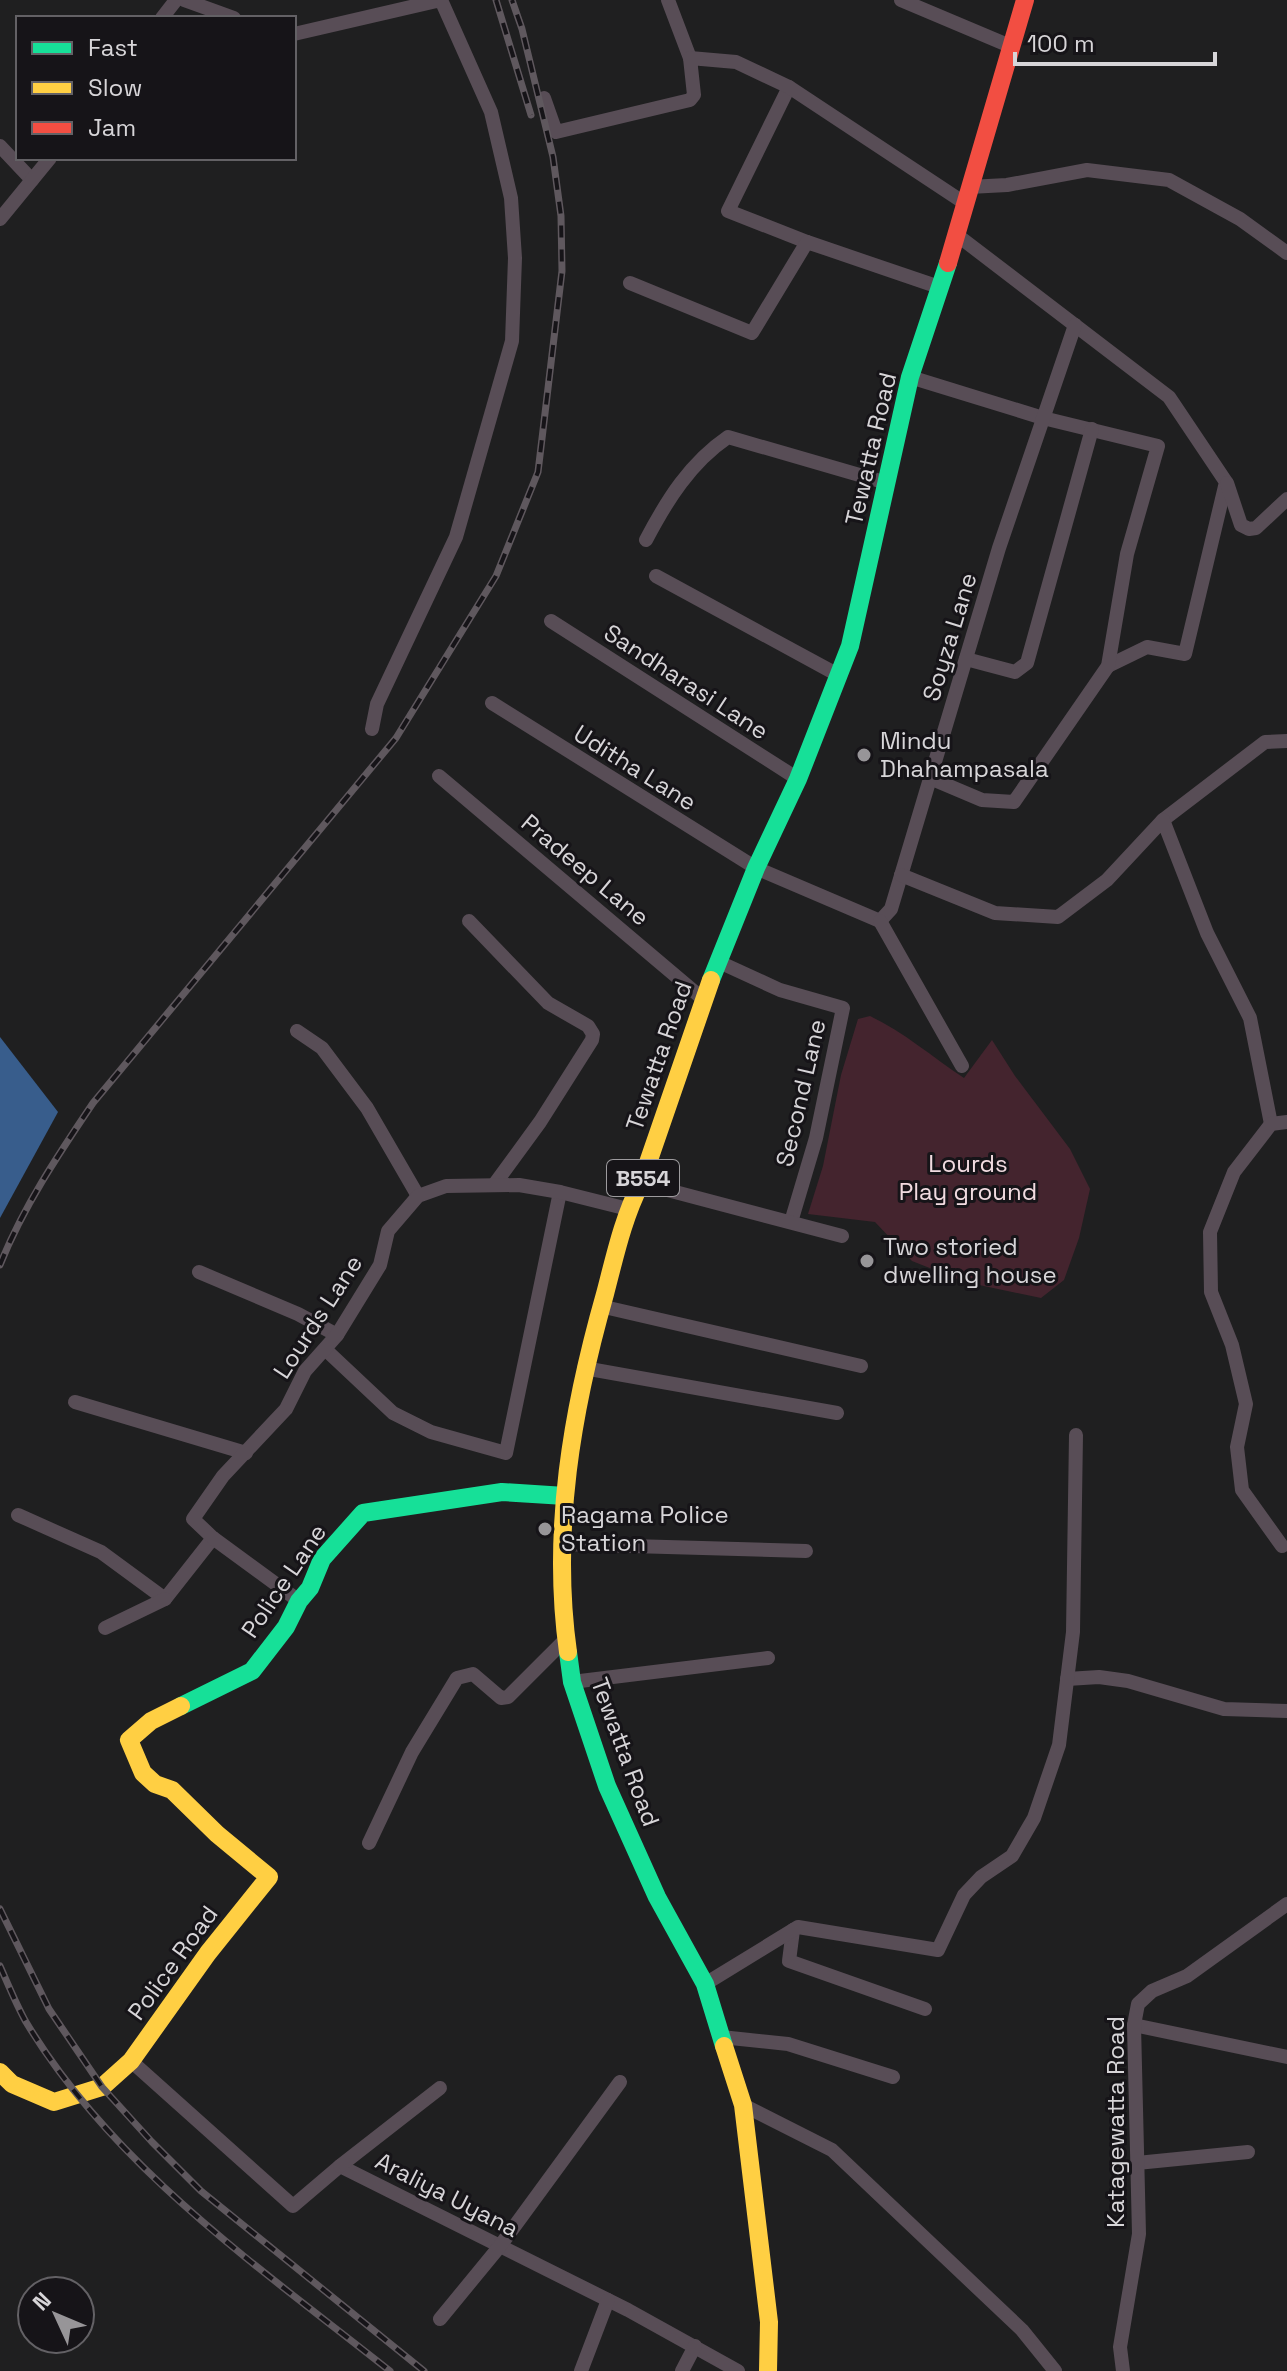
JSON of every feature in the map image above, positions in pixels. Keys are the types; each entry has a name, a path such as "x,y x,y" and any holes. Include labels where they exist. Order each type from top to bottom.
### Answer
{"main road":[{"name":"Tewatta Road","path":"768,2371 769,2322 743,2105 705,1984 657,1897 607,1786 572,1682 566,1639 561,1544 565,1496 584,1368 628,1209 641,1183 703,999 840,676 910,377 957,235 1025,0"},
{"name":"Police Lane","path":"172,1790 155,1784 143,1773 129,1740 151,1721 252,1671 286,1627 299,1601 310,1588 322,1559 363,1513 502,1492 565,1496"},
{"name":"Police Road","path":"0,2072 12,2084 54,2102 102,2087 131,2061 208,1953 269,1877 217,1834 172,1790"}],"street":[{"path":"164,16 176,0"},
{"path":"184,0 228,16"},
{"path":"296,34 441,0 491,112 511,198 515,258 512,341 456,537 377,704 372,729"},
{"path":"544,98 556,132 690,100 694,95 690,58 668,0"},
{"path":"901,0 1010,46"},
{"path":"690,58 736,62 789,87 968,195 1087,170 1169,180 1240,219 1287,253"},
{"path":"789,87 728,211 939,287"},
{"path":"0,146 32,180"},
{"path":"0,219 48,160"},
{"path":"957,235 1169,397 1226,482 1241,525 1256,528 1287,499"},
{"path":"630,283 752,333 807,242"},
{"name":"Soyza Lane","path":"880,921 891,909 966,659 1075,325"},
{"path":"910,377 1043,418 1158,446 1127,554 1108,666 1014,802 982,800 930,778"},
{"path":"966,659 1015,672 1027,663 1092,429"},
{"path":"646,540 669,498 707,452 728,437 887,483"},
{"path":"1108,666 1147,647 1185,654 1226,482"},
{"path":"656,576 840,676"},
{"name":"Sandharasi Lane","path":"551,621 798,779"},
{"name":"Uditha Lane","path":"492,703 756,868"},
{"path":"901,875 995,913 1058,917 1107,880 1163,820 1265,742 1287,741"},
{"name":"Pradeep Lane","path":"439,776 703,999"},
{"path":"1163,820 1207,933 1250,1018 1271,1124"},
{"path":"756,868 880,921 962,1066"},
{"path":"469,921 548,1003 588,1026 593,1034 540,1122 494,1185"},
{"name":"Second Lane","path":"719,962 780,990 843,1008 816,1138 791,1222"},
{"path":"297,1031 322,1048 358,1096 418,1196 446,1186 519,1185 628,1209"},
{"path":"1285,1547 1242,1490 1237,1447 1246,1404 1232,1345 1211,1292 1210,1232 1234,1172 1271,1124 1287,1122"},
{"path":"641,1183 842,1236"},
{"path":"326,1350 393,1413 431,1432 506,1453 560,1192"},
{"name":"Lourds Lane","path":"299,1601 213,1538 193,1519 223,1476 286,1409 305,1371 337,1335 380,1265 388,1231 418,1196"},
{"path":"199,1272 298,1314 337,1335"},
{"path":"600,1306 861,1366"},
{"path":"584,1368 837,1413"},
{"path":"75,1402 246,1453"},
{"path":"705,1984 798,1927 938,1950 964,1895 981,1877 1012,1856 1034,1818 1059,1745 1073,1632 1076,1435"},
{"path":"18,1515 101,1552 165,1599"},
{"path":"105,1628 165,1599 213,1538"},
{"path":"561,1544 806,1551"},
{"path":"369,1843 412,1752 457,1678 473,1674 501,1698 508,1697 566,1639"},
{"path":"572,1682 768,1658"},
{"path":"1067,1679 1099,1677 1128,1681 1224,1709 1287,1711"},
{"name":"Katagewatta Road","path":"1123,2371 1120,2347 1139,2234 1134,2025 1138,2004 1152,1991 1187,1976 1285,1907"},
{"path":"793,1930 789,1961 925,2009"},
{"path":"1134,2025 1287,2057"},
{"path":"721,2037 788,2044 893,2077"},
{"name":"Araliya Uyana","path":"131,2061 293,2206 340,2166 608,2300 738,2371"},
{"path":"440,2319 500,2246 620,2082"},
{"path":"340,2166 440,2088"},
{"path":"743,2105 832,2150 1022,2330 1055,2371"},
{"path":"1137,2163 1248,2152"},
{"path":"581,2371 608,2300"},
{"path":"682,2371 695,2346"}],"green space":[{"name":"Lourds Play ground","path":"870,1016 964,1078 992,1040 1070,1149 1090,1189 1079,1238 1064,1280 1041,1298 965,1282 912,1261 875,1222 808,1214 823,1166 841,1075 858,1019"}],"water":[{"path":"0,1037 58,1112 0,1218"}],"railway":[{"path":"496,0 531,115"},
{"path":"0,1265 30,1202 93,1103 396,738 496,576 538,472 562,271 561,216 553,157 512,0"},
{"path":"0,1909 49,2009 102,2087 152,2142 201,2191 424,2371"},
{"path":"0,1966 26,2022 62,2075 102,2124 145,2169 240,2253 390,2371"}],"traffic: fast":[{"path":"711,980 756,868 798,779 850,646 910,377 948,263"},
{"path":"181,1706 252,1671 286,1627 299,1601 310,1588 322,1559 363,1513 502,1492 565,1496"},
{"path":"568,1652 572,1682 607,1786 657,1897 705,1984 724,2046"}],"traffic: slow":[{"path":"568,1652 563,1607 564,1516 574,1426 583,1382 624,1223 641,1183 711,980"},
{"path":"0,2072 12,2084 54,2102 102,2087 131,2061 208,1953 269,1877 217,1834 172,1790 155,1784 143,1773 129,1740 151,1721 181,1706"},
{"path":"724,2046 743,2105 769,2322 768,2371"}],"traffic: jam":[{"path":"948,263 1025,0"}],"place":[{"name":"Mindu Dhahampasala","path":"864,755"},
{"name":"Two storied dwelling house","path":"867,1261"},
{"name":"Ragama Police Station","path":"545,1529"}]}
